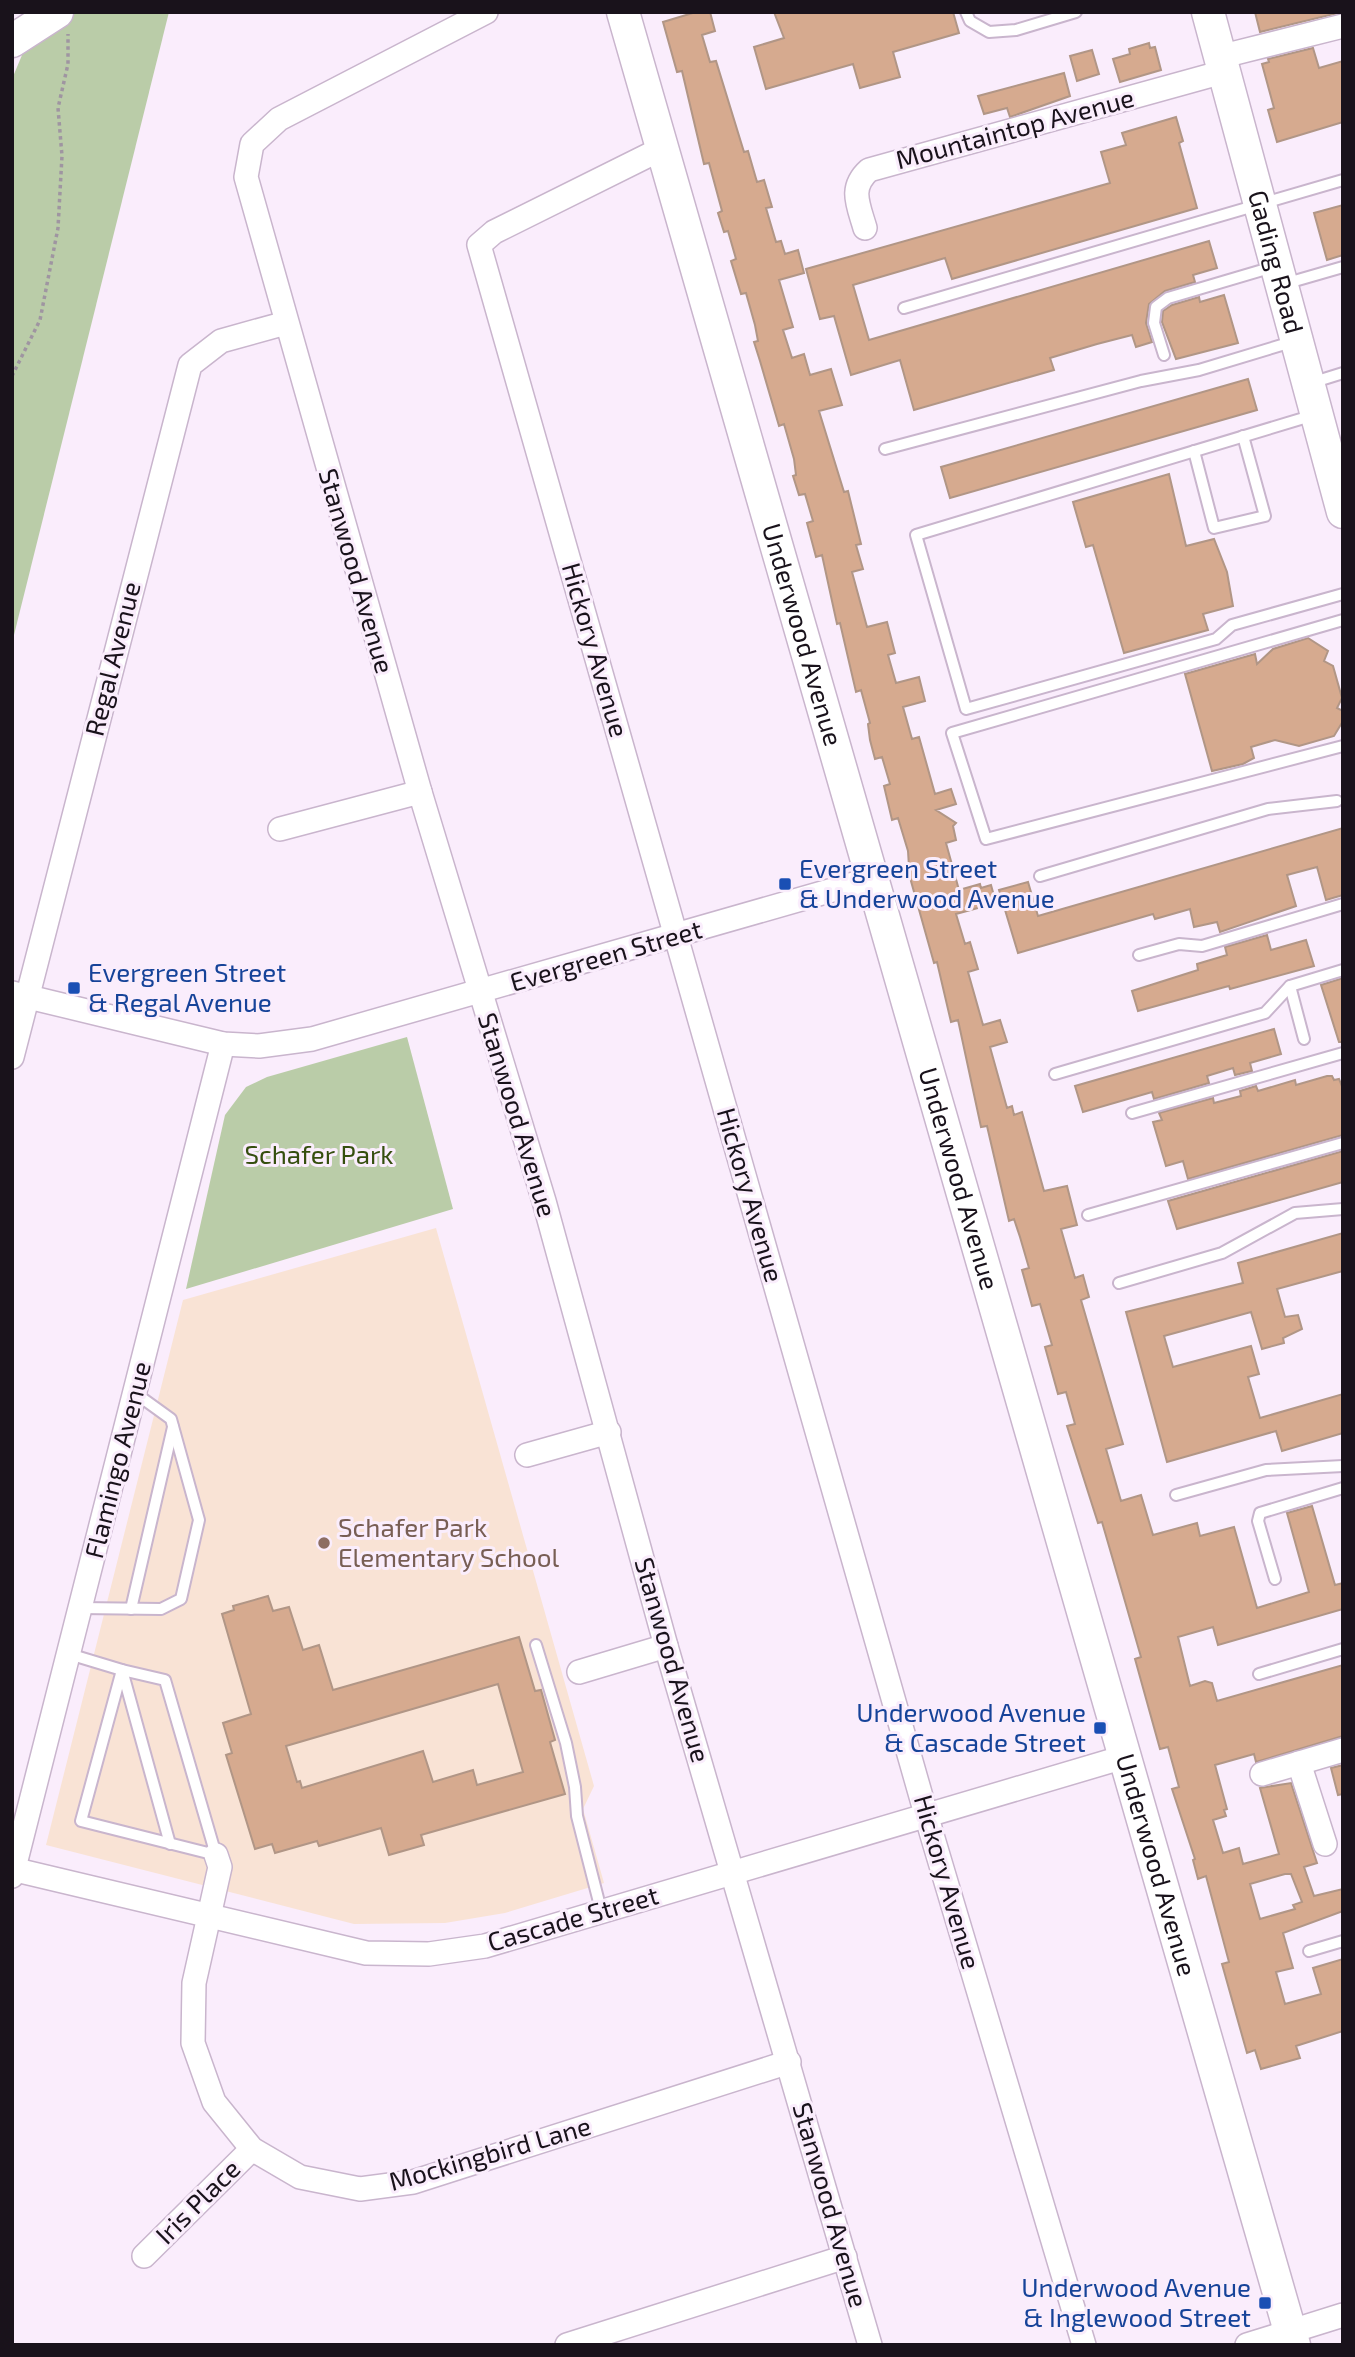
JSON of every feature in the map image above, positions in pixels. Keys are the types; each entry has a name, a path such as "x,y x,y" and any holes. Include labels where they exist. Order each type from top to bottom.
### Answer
{"street":[{"name":"Stanwood Avenue","path":"486,12 279,118 252,144 246,177 420,792 544,1201 666,1646 734,1871 870,2345"},
{"name":"Underwood Avenue","path":"623,12 799,615 871,878 1292,2338"},
{"name":"Gading Road","path":"1209,12 1343,512"},
{"path":"12,41 56,13"},
{"name":"Mountaintop Avenue","path":"865,228 855,194 860,179 869,170 1343,26"},
{"name":"Hickory Avenue","path":"663,148 494,232 479,245 927,1816 1084,2345"},
{"name":"Regal Avenue","path":"12,1057 20,995 190,365 221,341 286,323"},
{"path":"280,829 420,792"},
{"name":"Evergreen Street","path":"20,995 223,1044 259,1046 312,1040 871,878"},
{"name":"Flamingo Avenue","path":"13,1871 223,1044"},
{"path":"527,1455 609,1432"},
{"path":"579,1672 666,1646"},
{"path":"1262,1774 1343,1750"},
{"name":"Cascade Street","path":"13,1871 366,1953 429,1954 485,1946 1124,1757"},
{"path":"1299,1763 1325,1844"},
{"name":"Mockingbird Lane","path":"216,1855 220,1867 211,1917 194,1983 193,2043 214,2102 252,2149 300,2177 360,2189 413,2182 789,2062"},
{"name":"Iris Place","path":"144,2256 252,2149"},
{"path":"567,2345 845,2257"},
{"path":"1247,2345 1292,2338 1343,2315"}],"lane":[{"path":"967,12 970,21 989,32 1016,30 1076,12"},
{"path":"904,308 1343,180"},
{"path":"1164,355 1154,323 1157,307 1168,298 1279,275 1343,267"},
{"path":"885,449 1142,381 1199,370 1297,341"},
{"path":"1308,383 1343,373"},
{"path":"1316,414 916,535 966,709 1216,639 1232,625 1343,594"},
{"path":"1194,451 1214,528 1265,516 1243,436"},
{"path":"1343,620 952,733 986,839 1343,746"},
{"path":"1040,876 1268,809 1337,801"},
{"path":"1139,955 1179,944 1202,946 1343,904"},
{"path":"1055,1073 1265,1013 1290,986 1343,970"},
{"path":"1290,986 1304,1039"},
{"path":"1132,1113 1343,1053"},
{"path":"1088,1215 1343,1143"},
{"path":"1119,1283 1222,1253 1294,1213 1343,1209"},
{"path":"80,1608 162,1609 181,1600 199,1520 170,1419 135,1393"},
{"path":"131,1609 173,1427"},
{"path":"1175,1495 1266,1470 1343,1466"},
{"path":"1275,1579 1258,1521 1260,1513 1343,1488"},
{"path":"536,1645 566,1743 575,1787 577,1816 601,1910"},
{"path":"1259,1674 1343,1649"},
{"path":"69,1654 165,1680 216,1855 81,1821 122,1670"},
{"path":"122,1670 170,1844"},
{"path":"1310,1951 1343,1941"}],"path":[{"path":"12,376 40,320 58,228 62,156 58,108 68,64 69,35 56,13"}],"shaded area":[{"name":"Schafer Park Elementary School","path":"436,1228 594,1786 583,1809 604,1883 505,1913 445,1923 354,1924 46,1845 183,1300"}],"green space":[{"path":"40,12 169,12 12,643 12,79"},
{"name":"Schafer Park","path":"407,1037 453,1209 186,1289 225,1115 246,1087 267,1077"}],"building":[{"path":"696,12 710,12 715,31 702,35 710,62 716,61 744,152 748,151 757,182 764,180 772,207 766,208 776,242 781,241 785,254 798,250 804,273 779,280 793,327 783,330 792,358 804,354 810,375 831,369 842,405 819,411 844,492 848,491 861,544 856,545 863,569 852,572 867,627 887,622 895,653 888,655 896,683 919,677 925,701 903,707 912,739 919,737 935,794 951,789 956,804 936,810 956,823 953,826 956,840 946,843 959,890 980,884 981,888 991,885 996,903 956,914 965,944 970,942 978,969 968,972 983,1025 1000,1020 1007,1042 990,1047 1007,1108 1012,1106 1014,1115 1022,1112 1044,1191 1067,1186 1077,1225 1061,1229 1075,1278 1083,1275 1089,1297 1081,1300 1123,1444 1106,1449 1121,1501 1141,1495 1153,1535 1197,1523 1200,1536 1234,1527 1257,1608 1309,1592 1287,1513 1312,1506 1335,1585 1343,1583 1343,1609 1218,1645 1213,1627 1178,1637 1190,1686 1205,1681 1212,1683 1217,1701 1343,1665 1343,1736 1256,1762 1254,1754 1215,1765 1227,1809 1224,1810 1226,1816 1213,1820 1223,1853 1239,1848 1243,1864 1279,1854 1260,1788 1291,1783 1317,1863 1304,1867 1314,1896 1343,1889 1343,1911 1283,1933 1293,1968 1276,1972 1285,2004 1321,1994 1313,1968 1343,1959 1343,2031 1296,2046 1300,2058 1261,2069 1255,2050 1247,2053 1222,1964 1229,1962 1206,1876 1198,1879 1193,1860 1195,1859 1172,1789 1179,1787 1168,1747 1160,1749 1135,1659 1141,1657 1120,1584 1102,1522 1098,1523 1067,1426 1075,1424 1066,1392 1058,1394 1045,1347 1052,1345 1040,1304 1032,1306 1022,1270 1029,1268 1014,1219 1009,1221 987,1126 981,1127 958,1020 951,1022 937,962 934,963 907,867 908,851 898,818 892,820 884,786 890,784 882,757 875,759 870,740 870,723 861,690 856,692 822,555 816,557 807,523 813,521 805,494 799,495 793,476 796,475 794,459 784,424 779,426 754,342 758,341 746,293 741,294 731,261 736,259 728,231 724,232 718,213 722,211 709,163 704,164 682,71 677,72 663,22","holes":["1291,1874 1302,1902 1293,1905 1295,1909 1260,1919 1250,1884"]},
{"path":"774,12 953,12 959,33 893,52 900,77 860,88 853,64 766,89 754,47 784,38"},
{"path":"1255,12 1338,12 1338,13 1260,32"},
{"path":"1149,43 1150,48 1155,47 1161,70 1120,82 1113,59 1130,54 1129,49"},
{"path":"1313,48 1319,68 1343,61 1343,122 1277,142 1268,110 1274,108 1262,64 1269,62 1268,59"},
{"path":"1092,50 1099,74 1077,81 1070,56"},
{"path":"1064,73 1070,96 1010,117 1007,108 984,114 978,96"},
{"path":"1176,117 1183,141 1179,143 1197,208 952,279 945,258 853,285 869,340 1209,241 1217,268 1193,275 1195,282 1165,291 1149,304 1146,323 1152,342 1136,347 1132,335 1097,344 1050,358 1054,370 914,410 900,360 851,375 834,316 820,319 806,269 1110,183 1101,152 1126,145 1122,133"},
{"path":"1343,205 1343,255 1327,260 1314,213"},
{"path":"1224,295 1238,343 1176,359 1162,322 1163,311 1172,305 1199,297 1200,302"},
{"path":"1248,379 1257,410 950,498 941,467"},
{"path":"1169,474 1186,546 1214,539 1227,572 1233,606 1203,614 1208,630 1124,653 1093,545 1086,547 1073,502"},
{"path":"1308,638 1328,651 1324,661 1333,666 1342,698 1337,708 1343,711 1343,721 1334,736 1299,746 1275,740 1251,747 1254,758 1243,764 1212,771 1185,674 1255,654 1257,664 1273,649"},
{"path":"1343,828 1343,895 1326,900 1317,867 1287,875 1296,906 1220,932 1217,922 1194,927 1190,909 1155,919 1153,914 1018,953 999,890 1028,882 1038,916"},
{"path":"1267,935 1271,950 1306,940 1314,966 1138,1011 1132,991 1198,970 1197,964 1227,955 1225,947"},
{"path":"1343,978 1343,1042 1339,1042 1321,985"},
{"path":"1274,1029 1281,1054 1250,1063 1252,1071 1235,1075 1233,1068 1207,1076 1209,1083 1154,1099 1152,1092 1083,1112 1075,1086"},
{"path":"1332,1076 1334,1080 1339,1079 1343,1089 1343,1135 1188,1179 1183,1161 1166,1166 1153,1122 1162,1120 1159,1113 1213,1098 1214,1103 1241,1096 1240,1091 1256,1086 1258,1091 1295,1080 1296,1085"},
{"path":"1343,1151 1343,1182 1177,1229 1168,1201"},
{"path":"1343,1233 1343,1271 1277,1289 1285,1317 1298,1315 1302,1329 1283,1338 1284,1343 1262,1349 1251,1312 1164,1336 1173,1367 1251,1346 1259,1374 1248,1377 1260,1418 1343,1394 1343,1433 1282,1451 1276,1431 1167,1462 1126,1312 1243,1283 1238,1263"},
{"path":"268,1596 273,1611 289,1607 303,1650 319,1645 333,1690 519,1637 535,1691 541,1690 555,1740 550,1742 565,1794 421,1835 424,1845 389,1855 381,1828 319,1846 317,1841 275,1853 272,1844 255,1849 226,1755 232,1753 223,1723 251,1714 222,1614 234,1610 233,1606","holes":["498,1684 523,1772 477,1785 473,1770 433,1782 423,1751 302,1788 300,1781 297,1782 286,1746"]},
{"path":"1343,1765 1343,1794 1338,1795 1331,1768"}],"place":[{"name":"Evergreen Street & Underwood Avenue","path":"785,884"},
{"name":"Evergreen Street & Regal Avenue","path":"74,988"},
{"name":"Schafer Park Elementary School","path":"324,1543"},
{"name":"Underwood Avenue & Cascade Street","path":"1100,1728"},
{"name":"Underwood Avenue & Inglewood Street","path":"1265,2303"}]}
